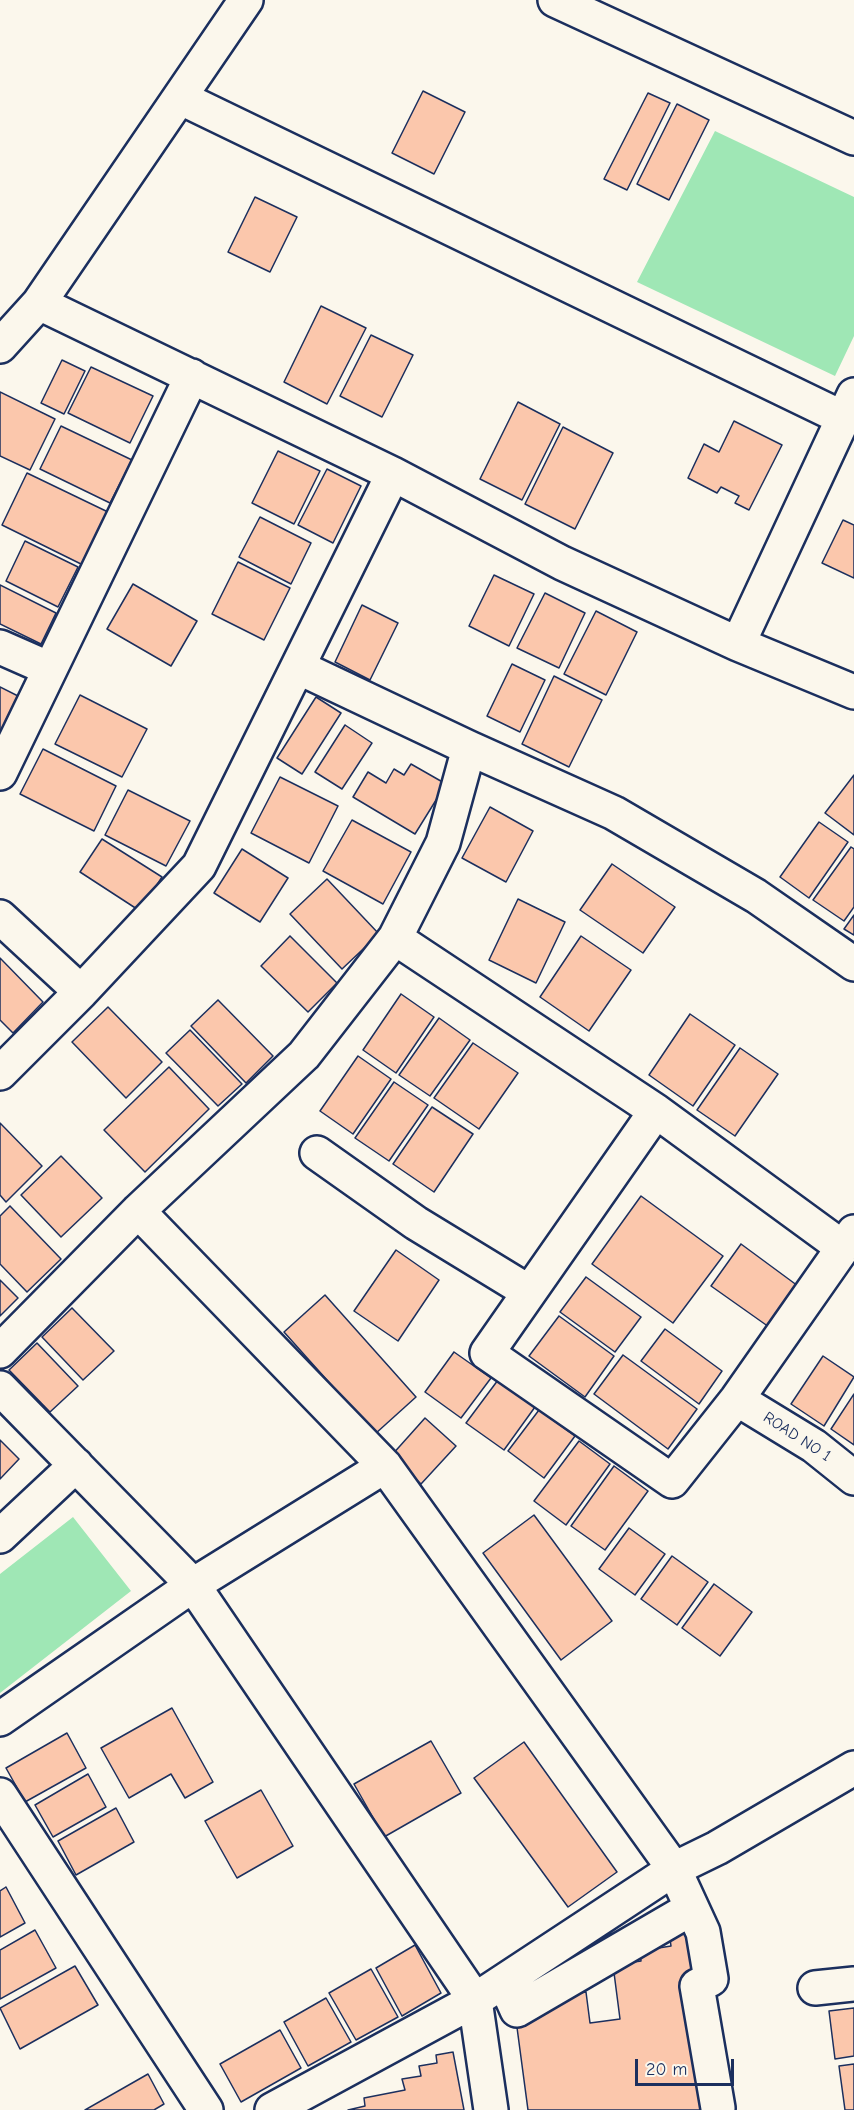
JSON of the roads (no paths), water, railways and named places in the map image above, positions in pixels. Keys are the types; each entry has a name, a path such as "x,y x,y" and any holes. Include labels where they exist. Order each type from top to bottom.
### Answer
{"street":[{"path":"0,346 39,303 246,0"},
{"path":"555,0 854,138"},
{"path":"181,98 849,406 738,644"},
{"path":"39,303 393,474 562,563 738,644 854,692"},
{"path":"0,773 192,376"},
{"path":"0,1072 81,992 199,866 393,474"},
{"path":"0,647 50,669"},
{"path":"298,667 469,748 614,813 756,896 854,964"},
{"path":"0,1351 138,1210 304,1055 395,938 443,843 469,748"},
{"path":"0,917 81,992"},
{"path":"395,938 656,1111 848,1239 737,1399 672,1481 487,1353 656,1111"},
{"path":"317,1153 416,1223 529,1292"},
{"path":"138,1210 385,1466 674,1869 703,1932 711,1979 697,1986 718,2108"},
{"path":"0,1388 193,1585 475,2000 491,2110"},
{"name":"ROAD NO 1","path":"737,1399 814,1446 854,1478"},
{"path":"0,1536 76,1465"},
{"path":"0,1719 193,1585 385,1466"},
{"path":"272,2110 475,2000 674,1869 717,1848 854,1768"},
{"path":"0,1795 206,2110"},
{"path":"504,1981 517,2010 692,1908"},
{"path":"815,1988 854,1984"}]}
